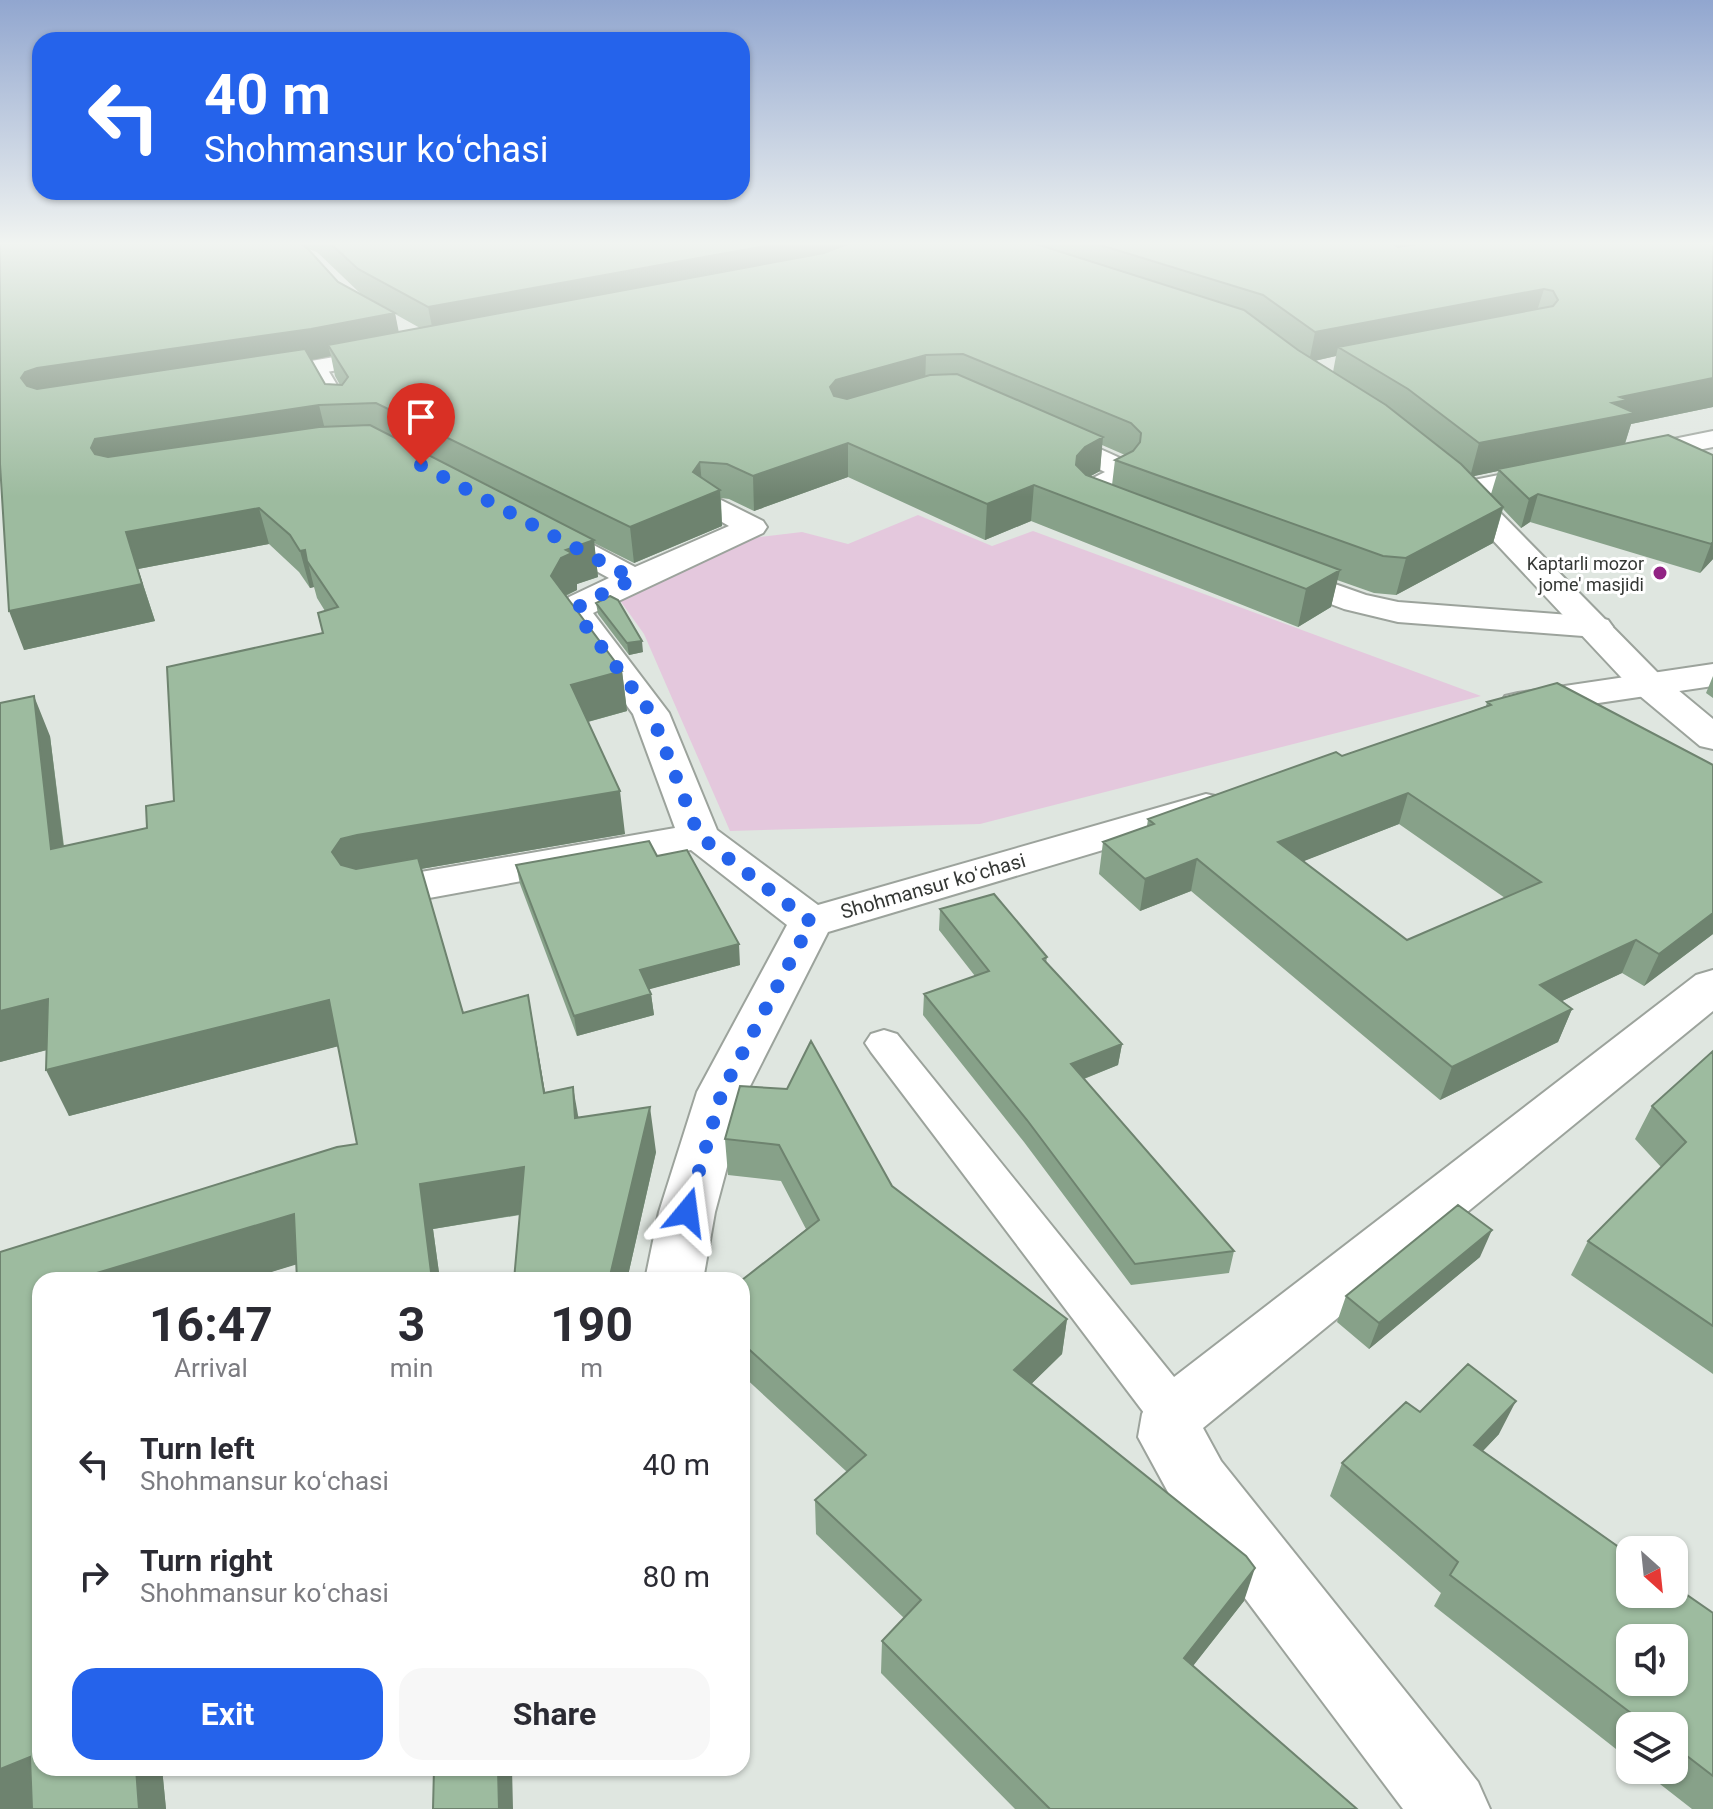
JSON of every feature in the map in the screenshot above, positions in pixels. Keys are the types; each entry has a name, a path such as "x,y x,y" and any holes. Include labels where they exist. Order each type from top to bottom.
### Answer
{"street":[{"path":"243,380 416,350"},
{"path":"1024,423 1115,464 1121,469 1119,476 1089,491 1089,497 1148,523"},
{"path":"1604,461 1713,439"},
{"path":"1432,464 1464,490 1647,683 1713,738"},
{"path":"1464,490 1573,468"},
{"path":"676,1272 687,1212 722,1092 811,922 699,836 651,713 576,613 581,604 752,527 713,505"},
{"path":"514,515 634,579"},
{"path":"1248,561 1344,598 1398,612 1596,627"},
{"path":"1493,712 1523,702 1713,675"},
{"name":"Shohmansur koʻchasi","path":"811,922 1235,797"},
{"path":"369,895 699,836"},
{"path":"1451,1809 1198,1483 1170,1437 1174,1414 1713,986"}],"lane":[{"path":"318,369 342,410"},
{"path":"884,1043 1174,1414"}],"shaded area":[{"path":"918,515 992,546 1033,531 1481,696 980,824 730,831 644,634 619,599 751,538 802,532 848,544"}],"building":[{"path":"0,328 314,328 25,372 21,378 27,386 37,389 305,349 325,384 342,385 348,377 328,345 417,328 1269,328 1386,405 1461,464 1503,507 1406,558 1383,556 1115,460 1133,451 1140,442 1141,433 1131,423 963,354 926,355 836,380 830,387 834,396 847,399 930,375 957,374 1103,437 1085,447 1077,456 1076,465 1086,475 1340,570 1306,589 1034,485 987,504 848,443 753,476 727,464 700,462 693,472 720,490 630,527 376,403 319,405 95,439 91,448 95,454 108,457 319,427 370,425 594,540 566,550 572,553 561,558 551,576 622,671 571,685 620,791 357,835 341,839 332,852 341,865 356,869 418,858 463,1013 528,995 544,1093 573,1087 575,1118 650,1107 611,1272 515,1272 524,1167 420,1184 431,1272 297,1272 294,1214 100,1272 32,1272 32,1776 137,1776 139,1809 32,1809 30,1757 0,1769 0,1252 337,1147 357,1144 329,1000 46,1070 48,999 0,1011 0,703 34,696 51,849 147,828 146,806 174,801 167,667 323,633 318,613 338,607 307,561 305,550 300,551 290,535 259,508 126,532 142,584 9,611 0,464"},
{"path":"1310,328 1334,328 1315,332"},
{"path":"1435,328 1713,328 1713,378 1620,397 1628,400 1612,403 1635,413 1479,443 1408,389 1338,347"},
{"path":"1668,435 1713,455 1711,544 1538,494 1529,499 1498,469"},
{"path":"610,596 618,600 642,641 627,643 596,603"},
{"path":"1557,683 1713,765 1713,913 1659,954 1636,940 1540,985 1572,1009 1452,1067 1197,859 1145,879 1103,842 1154,824 1148,819 1336,752 1342,756 1491,705 1487,702","holes":["1408,793 1541,882 1407,940 1278,842"]},
{"path":"649,841 657,856 687,850 739,944 640,970 651,994 574,1016 516,865"},
{"path":"994,894 1047,957 1043,959 1122,1044 1071,1064 1234,1251 1135,1264 1027,1120 924,994 989,971 940,909"},
{"path":"811,1041 892,1186 1067,1319 1014,1370 1246,1556 1255,1568 1184,1658 1357,1809 1050,1809 882,1641 921,1600 815,1500 866,1455 750,1350 750,1274 819,1220 779,1145 725,1139 740,1086 787,1089"},
{"path":"1713,1051 1713,1326 1588,1241 1686,1142 1652,1106"},
{"path":"1458,1205 1492,1230 1379,1323 1346,1296"},
{"path":"1468,1364 1516,1401 1474,1445 1616,1545 1616,1608 1688,1608 1688,1596 1713,1613 1713,1776 1688,1757 1688,1712 1630,1712 1450,1575 1458,1562 1342,1463 1406,1402 1420,1412"},
{"path":"434,1776 498,1776 499,1809 433,1809"}],"place":[{"name":"Kaptarli mozor jome' masjidi","path":"1660,573"}],"route":[{"path":"421,465 634,579 581,604 576,613 651,713 699,836 811,922 722,1092 687,1212"}]}
